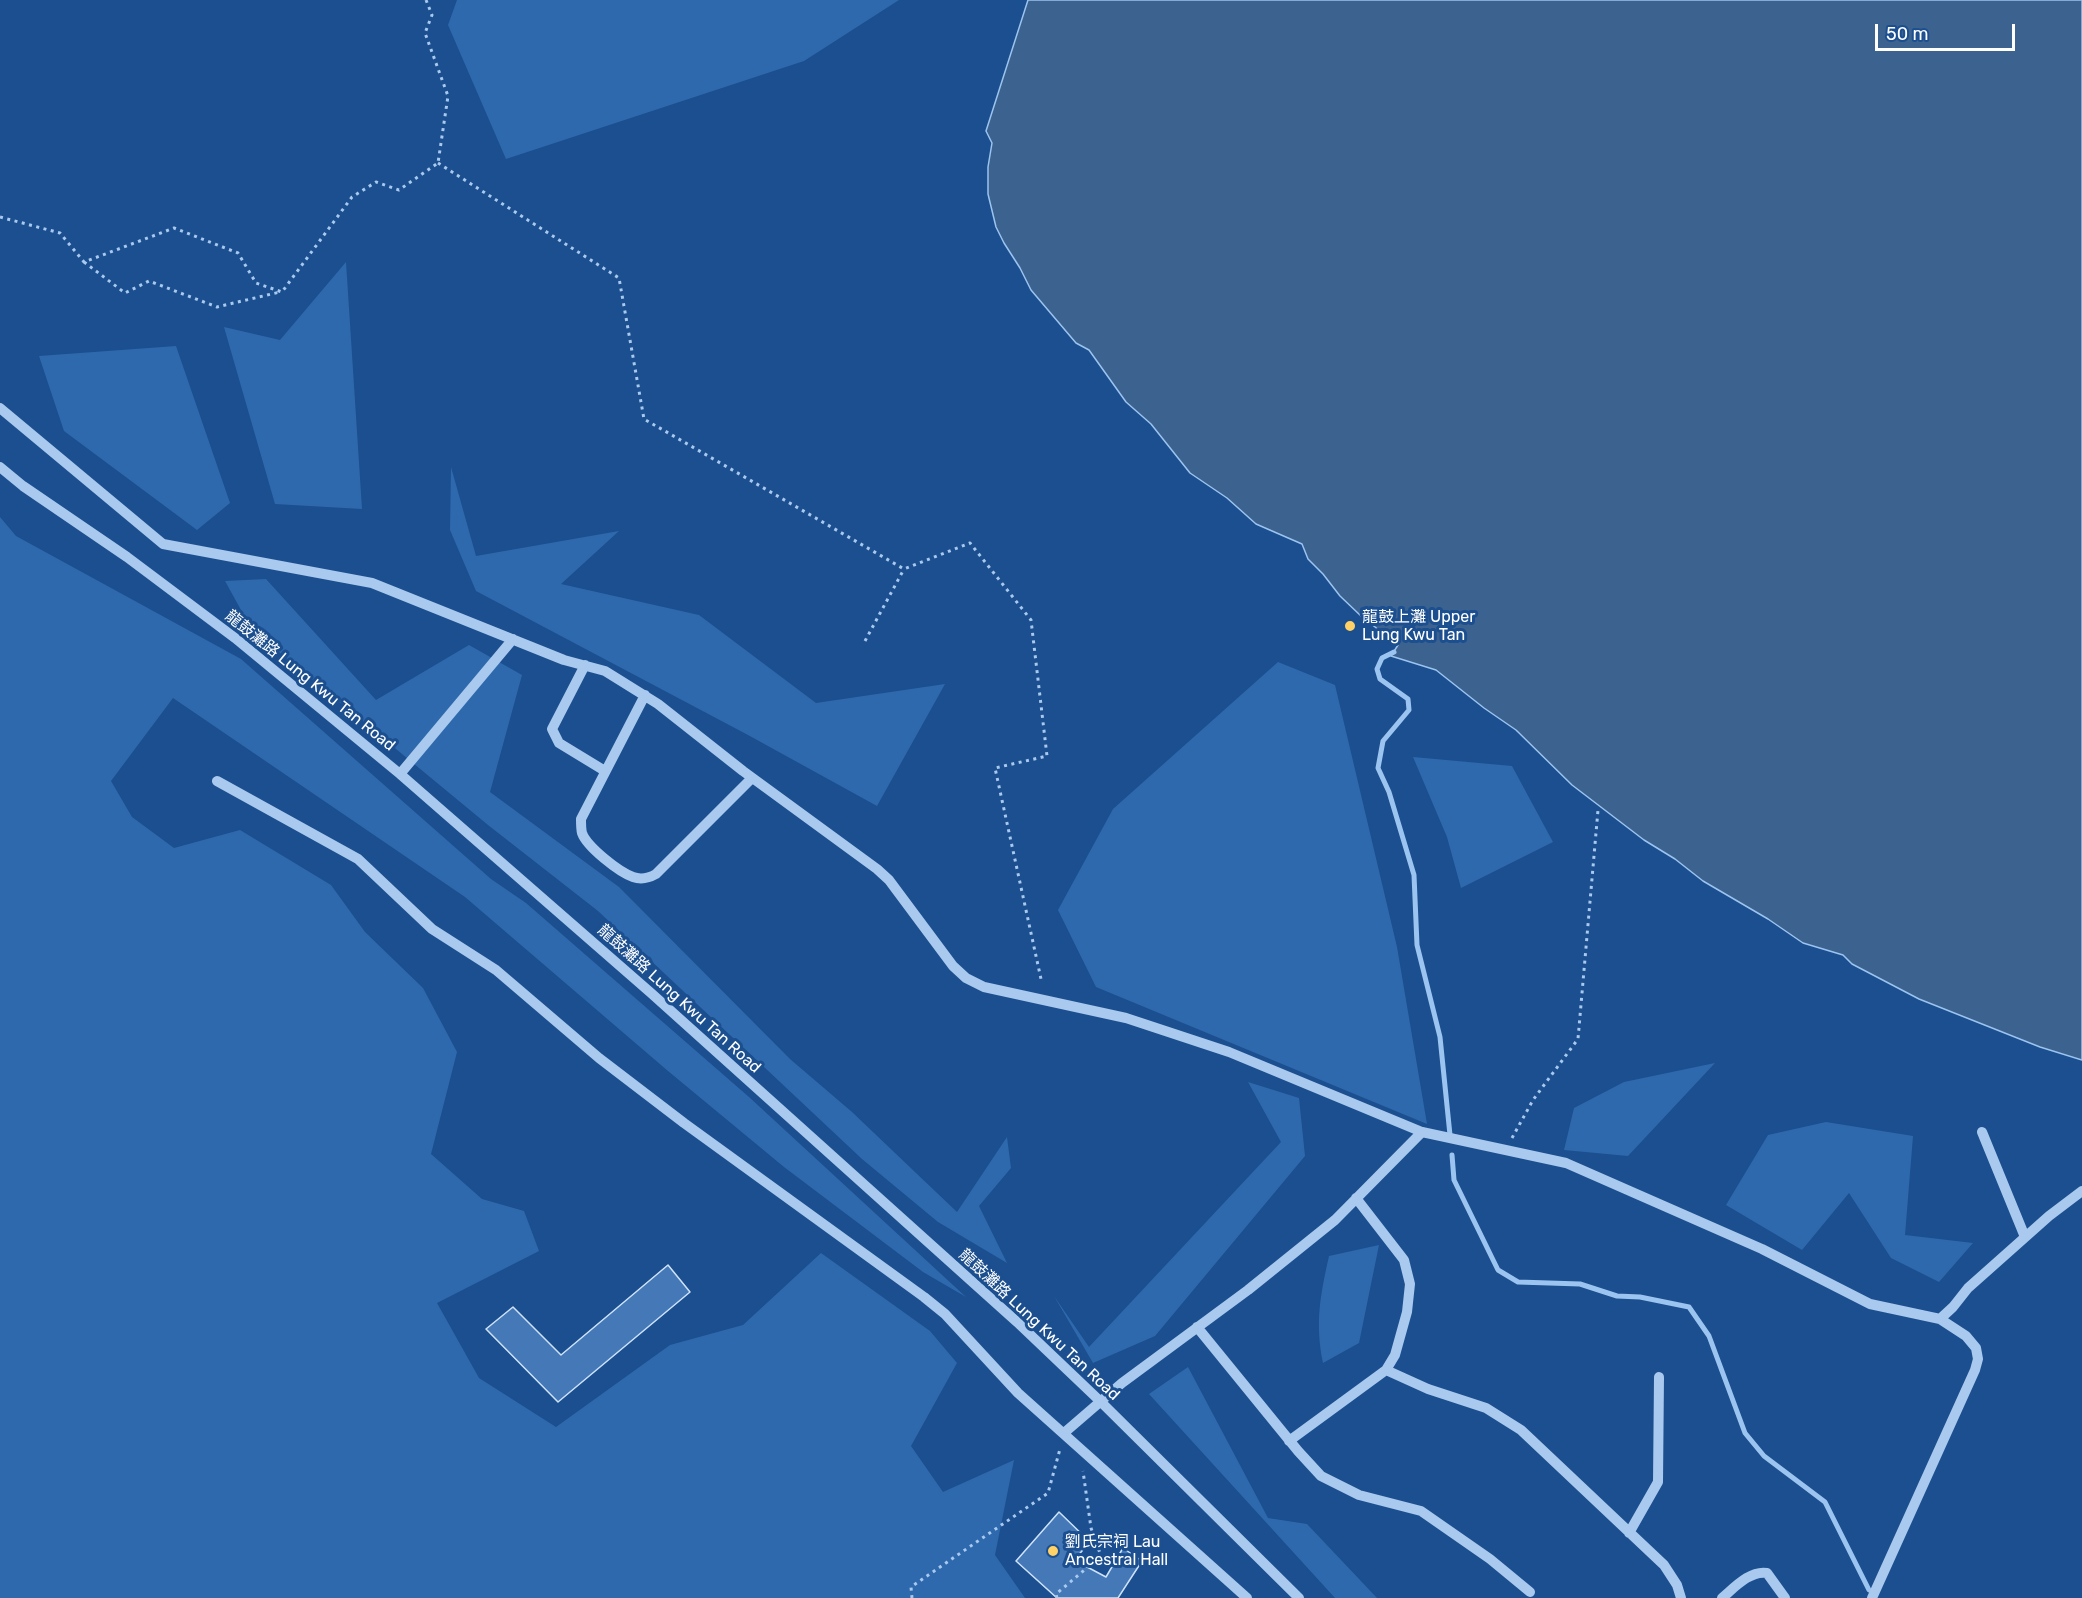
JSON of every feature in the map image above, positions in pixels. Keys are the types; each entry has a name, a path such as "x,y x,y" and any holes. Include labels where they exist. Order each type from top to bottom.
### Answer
{"street":[{"path":"0,408 163,544 372,583 564,660 605,671 645,696 877,869 889,880 944,956 966,978 984,987 1126,1018 1229,1052 1422,1132 1566,1163 1762,1249 1870,1304 1940,1319 1966,1336 1976,1348 1978,1359 1872,1598"},
{"name":"龍鼓灘路 Lung Kwu Tan Road","path":"0,467 23,486 128,557 235,638 400,774 651,993 1017,1322 1299,1598"},
{"path":"400,774 513,639"},
{"path":"585,665 552,729 560,743 605,771"},
{"path":"645,696 581,819 582,834 594,851 632,877 640,879 656,874 752,778"},
{"path":"217,781 358,859 432,929 496,970 599,1058 945,1314 1018,1393 1246,1598"},
{"path":"1064,1433 1335,1220 1422,1132"},
{"path":"1982,1132 2025,1237"},
{"path":"1940,1319 1953,1307 1968,1287 2082,1191"},
{"path":"1289,1441 1386,1370 1395,1355 1407,1312 1410,1284 1404,1260 1356,1198"},
{"path":"1197,1328 1289,1441 1321,1476 1359,1495 1420,1511 1490,1559 1530,1592"},
{"path":"1386,1370 1428,1389 1486,1408 1521,1430 1664,1565 1677,1585 1681,1598"},
{"path":"1629,1533 1658,1482 1659,1377"},
{"path":"1722,1598 1753,1573 1760,1572 1767,1573 1785,1598"}],"path":[{"path":"0,217 60,233 84,262 125,293 149,281 217,307 282,292 352,197 375,182 399,190 438,163 448,96 425,33 432,15 426,0"},
{"path":"438,163 619,279 644,419 904,569"},
{"path":"84,262 174,228 238,253 256,283 282,292"},
{"path":"865,641 904,569 970,543 1031,620 1047,756 995,768 1041,979"},
{"path":"1506,1151 1533,1100 1578,1039 1598,810"},
{"path":"912,1598 911,1587 1047,1493 1064,1433"},
{"path":"1057,1598 1056,1594 1101,1556 1091,1528 1083,1477 1082,1449"}],"shaded area":[{"path":"457,0 899,0 804,61 506,159 448,25"},
{"path":"1028,0 2082,0 2082,1060 2040,1047 1919,999 1852,964 1843,955 1803,943 1768,919 1703,881 1675,859 1644,840 1572,785 1516,730 1436,670 1391,656 1398,645 1340,596 1308,559 1302,544 1256,524 1227,498 1190,473 1151,424 1126,402 1089,350 1076,343 1031,290 996,227 988,194 988,167 992,143 986,131"},
{"path":"346,262 362,509 275,504 224,327 280,340"},
{"path":"176,346 230,503 197,530 64,431 39,356"},
{"path":"451,467 476,556 619,531 561,584 699,615 816,703 945,684 877,806 476,591 450,530"},
{"path":"0,517 16,536 241,659 491,879 526,903 749,1097 966,1297 923,1272 784,1167 465,897 173,698 111,781 132,817 174,848 240,830 331,885 365,932 423,988 457,1052 431,1154 482,1199 524,1211 539,1251 437,1303 479,1378 556,1427 670,1345 743,1325 821,1253 930,1331 957,1363 911,1446 943,1492 1014,1460 995,1555 1025,1598 0,1598"},
{"path":"266,579 376,700 469,645 522,675 490,792 619,887 790,1059 852,1112 957,1212 1007,1137 1011,1168 979,1206 1007,1263 938,1222 862,1159 598,911 488,825 252,630 225,581"},
{"path":"1278,662 1335,685 1397,947 1427,1124 1096,987 1058,910 1113,809"},
{"path":"1413,757 1512,766 1553,842 1461,888 1447,837"},
{"path":"1715,1063 1628,1156 1564,1150 1574,1108 1624,1082"},
{"path":"1248,1082 1299,1098 1305,1156 1155,1336 1093,1363 1054,1296 1089,1347 1281,1142"},
{"path":"1826,1122 1913,1136 1905,1235 1973,1243 1939,1282 1891,1258 1849,1193 1802,1250 1726,1205 1768,1135"},
{"path":"1379,1245 1359,1343 1323,1363 1319,1322 1329,1256"},
{"path":"1188,1367 1268,1518 1307,1524 1377,1598 1335,1598 1149,1394"}],"building":[{"path":"668,1265 690,1292 558,1402 486,1329 513,1307 561,1355"},
{"path":"1059,1512 1090,1542 1074,1560 1106,1577 1123,1548 1142,1561 1118,1598 1057,1598 1016,1561"}],"waterway":[{"path":"1394,652 1382,658 1377,669 1380,679 1408,699 1409,710 1383,741 1378,768 1389,792 1414,875 1417,945 1440,1037 1450,1135"},
{"path":"1452,1155 1454,1180 1498,1270 1518,1282 1580,1284 1617,1296 1640,1297 1689,1307 1709,1336 1745,1433 1764,1456 1825,1502 1869,1590"}],"place":[{"name":"龍鼓上灘 Upper Lung Kwu Tan","path":"1350,626"},
{"name":"劉氏宗祠 Lau Ancestral Hall","path":"1053,1551"}]}
